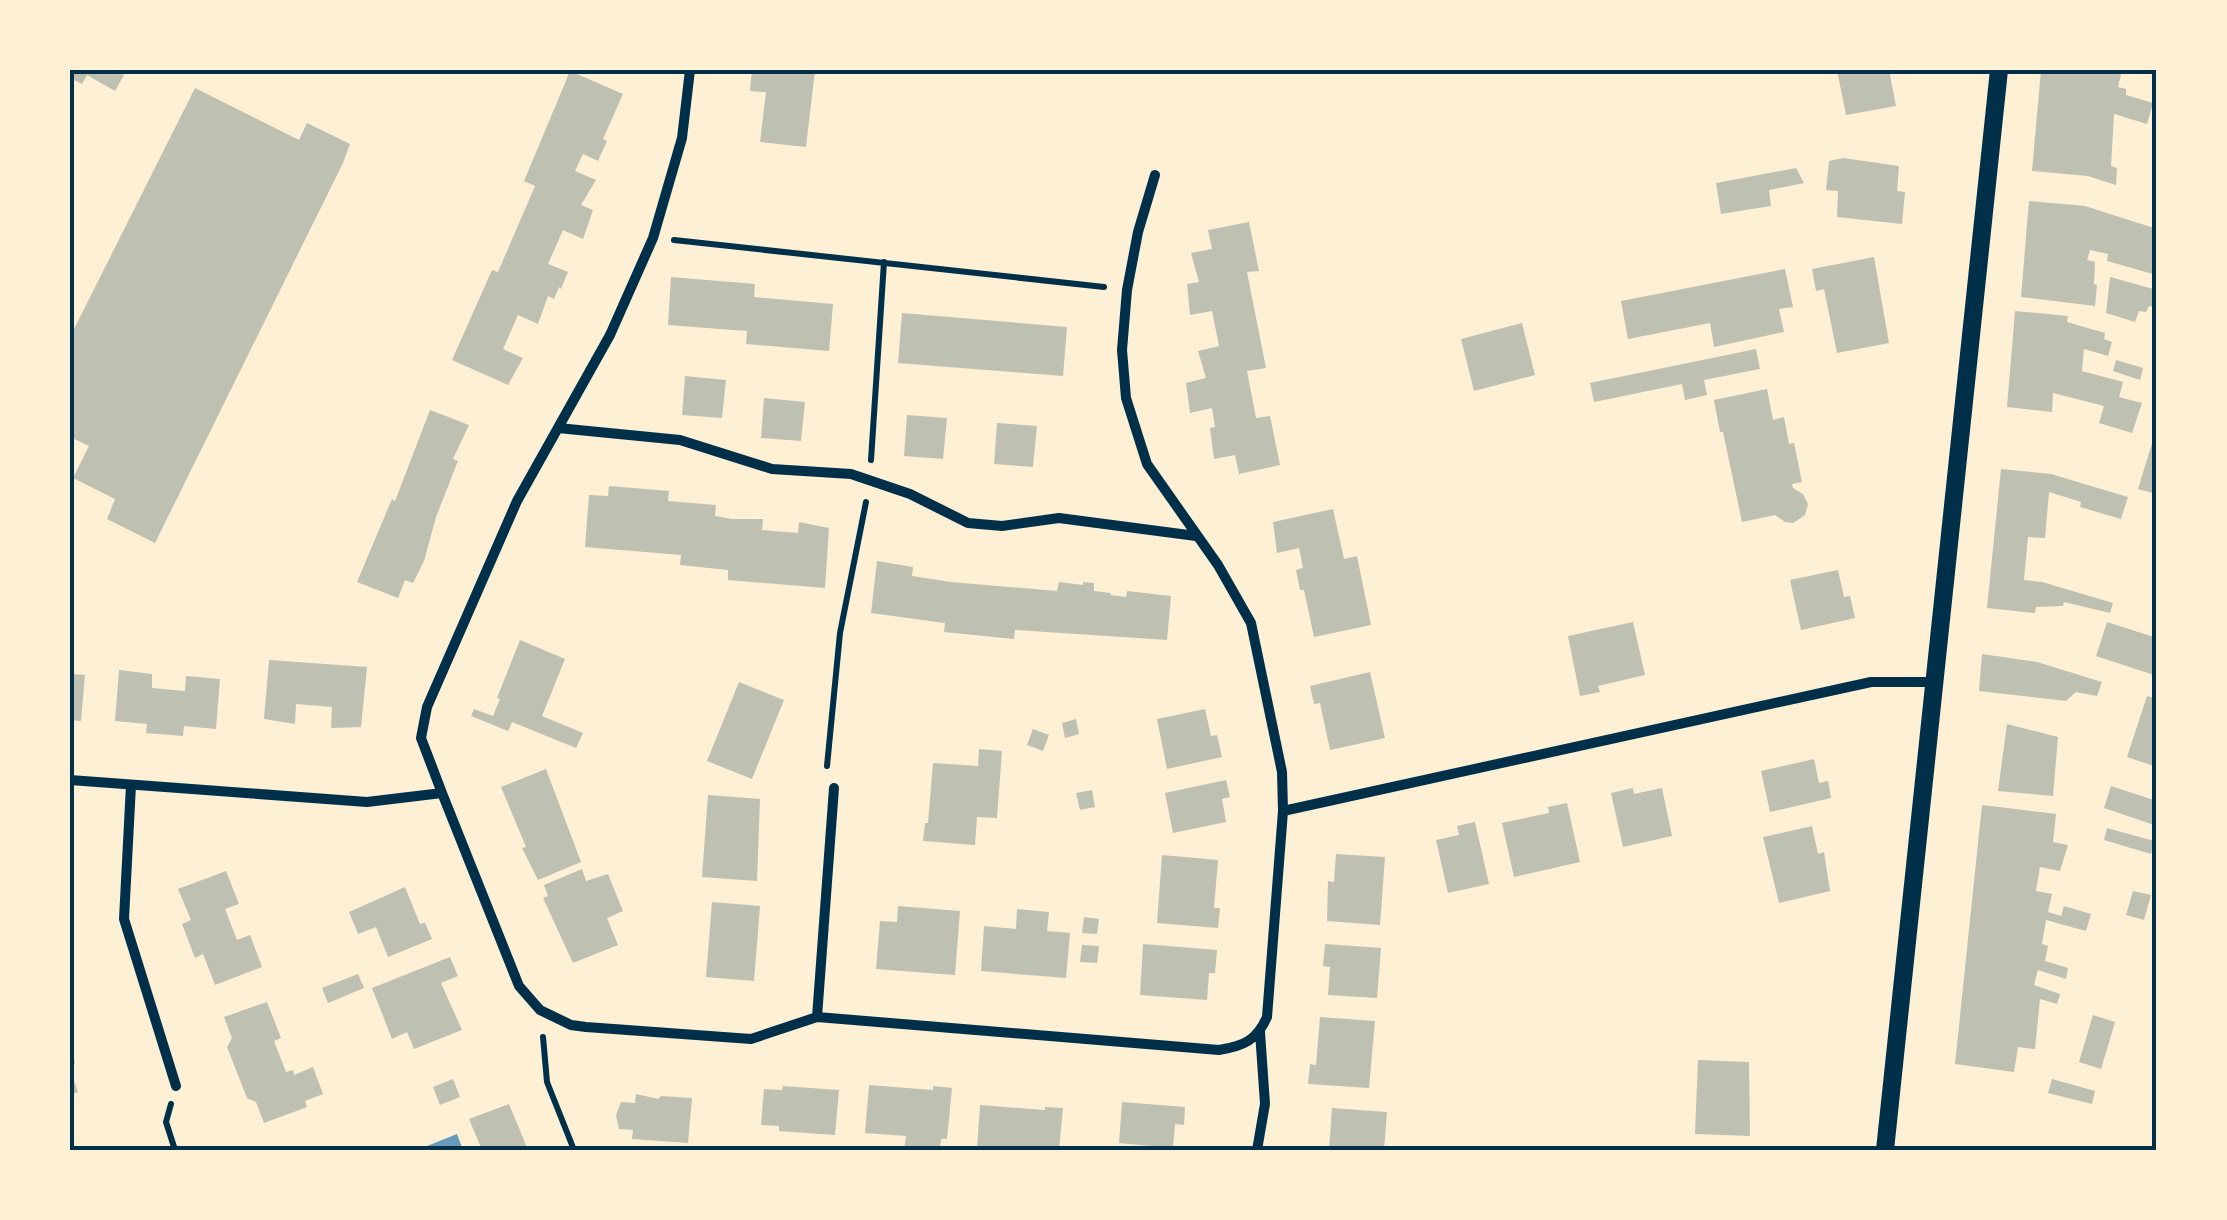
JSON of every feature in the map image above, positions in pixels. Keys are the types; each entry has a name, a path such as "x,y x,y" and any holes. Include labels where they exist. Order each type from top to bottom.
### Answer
{"street":[{"path":"690,70 682,138 653,238 618,319 517,501 422,722 424,751 519,986 540,1010 570,1025 732,1038 770,1035 817,1017 1219,1050 1250,1042 1260,1032"},
{"path":"1885,1150 1999,70"},
{"path":"1154,175 1127,290 1122,350 1130,422 1156,480 1242,604 1250,624 1282,772 1284,811 1270,1000 1260,1032 1265,1104 1256,1150"},
{"path":"558,428 680,440 772,469 870,478 968,523 1002,526 1060,518 1196,536"},
{"path":"1284,811 1870,682 1934,682"},
{"path":"70,780 367,802 442,793"},
{"path":"131,785 124,920 176,1086"},
{"path":"817,1017 834,788"}],"path":[{"path":"653,238 1127,290"},
{"path":"834,788 825,762 840,633 870,478 884,262"},
{"path":"540,1010 547,1082 574,1150"},
{"path":"175,1150 166,1122 176,1086"}],"water":[{"path":"457,1134 463,1150 417,1150"}],"building":[{"path":"70,70 114,70 124,75 115,91 87,75 82,84 70,78"},
{"path":"752,70 815,70 806,147 760,142 766,92 750,91"},
{"path":"1837,70 1889,70 1896,106 1846,115"},
{"path":"2041,70 2122,70 2118,87 2126,89 2126,95 2153,103 2147,124 2114,114 2111,166 2117,168 2116,185 2088,176 2032,171"},
{"path":"570,71 623,94 603,139 607,141 598,161 583,154 575,171 596,180 581,205 593,210 583,239 563,230 548,264 568,272 561,289 554,299 548,296 538,324 518,315 503,349 523,358 508,385 452,360 492,270 498,272 535,186 524,181"},
{"path":"195,88 299,140 307,123 350,144 155,543 107,519 115,499 73,478 89,446 70,437 70,337"},
{"path":"1843,158 1899,166 1897,191 1905,192 1902,224 1837,217 1838,191 1826,190 1829,161"},
{"path":"1796,168 1804,183 1769,190 1771,206 1721,214 1716,183"},
{"path":"2029,201 2085,206 2157,229 2153,274 2107,261 2108,254 2090,250 2087,260 2095,262 2095,306 2021,297"},
{"path":"1249,222 1259,271 1247,272 1266,368 1247,371 1256,418 1270,416 1280,465 1239,474 1235,455 1214,459 1212,408 1190,413 1186,383 1206,378 1198,351 1219,346 1212,311 1190,315 1187,284 1199,282 1191,253 1212,249 1208,230"},
{"path":"1874,257 1889,343 1837,353 1824,289 1816,291 1812,269"},
{"path":"1785,269 1793,307 1779,309 1784,332 1714,347 1710,323 1628,339 1621,301"},
{"path":"671,277 755,284 754,297 833,304 829,351 746,344 747,331 668,325"},
{"path":"2110,277 2157,290 2157,308 2149,306 2146,312 2139,311 2135,322 2106,313"},
{"path":"2015,311 2068,316 2067,322 2105,333 2104,339 2112,342 2108,356 2084,349 2082,371 2123,382 2119,397 2142,403 2132,433 2099,423 2104,406 2053,393 2052,412 2007,407"},
{"path":"902,313 1067,327 1063,376 898,363"},
{"path":"1522,323 1535,375 1474,391 1461,339"},
{"path":"1756,349 1760,369 1704,380 1707,395 1685,400 1682,384 1594,402 1590,383"},
{"path":"2116,360 2143,368 2140,380 2113,371"},
{"path":"685,376 726,380 722,418 682,415"},
{"path":"1767,389 1773,420 1784,417 1789,444 1794,443 1802,482 1792,484 1793,488 1803,494 1808,504 1805,515 1793,523 1775,515 1742,522 1720,432 1714,400"},
{"path":"764,398 805,402 801,441 761,438"},
{"path":"430,410 469,425 453,459 458,461 424,561 413,583 405,580 398,598 357,582 392,499 395,501"},
{"path":"907,415 947,418 943,459 904,456"},
{"path":"997,423 1037,426 1033,467 994,464"},
{"path":"2153,440 2157,441 2157,494 2138,489"},
{"path":"2001,469 2051,474 2128,497 2121,519 2080,507 2081,502 2049,492 2045,538 2028,537 2024,580 2113,603 2110,613 2064,602 2063,606 2036,607 2035,613 1987,608"},
{"path":"609,486 669,491 668,501 716,505 715,516 763,519 762,530 798,533 799,522 829,528 825,588 728,580 728,570 680,565 681,555 585,547 589,495 608,496"},
{"path":"1333,509 1344,559 1357,556 1371,625 1314,637 1296,570 1303,568 1299,548 1277,553 1273,522"},
{"path":"877,561 913,567 912,576 951,582 1057,591 1059,582 1083,582 1094,583 1094,591 1110,595 1126,597 1127,591 1171,596 1167,640 1015,630 1014,639 944,632 945,623 871,613"},
{"path":"1838,570 1844,597 1850,596 1855,618 1801,630 1790,580"},
{"path":"1633,622 1645,675 1598,686 1600,692 1580,696 1568,636"},
{"path":"2107,622 2157,638 2157,676 2096,656"},
{"path":"520,640 565,659 542,716 583,733 576,748 512,722 508,731 471,716 474,709 493,716"},
{"path":"1982,654 2037,662 2102,682 2097,696 2076,692 2066,701 1979,691"},
{"path":"269,660 367,667 361,727 331,728 332,707 296,704 295,724 264,719"},
{"path":"119,670 152,674 152,688 185,691 186,676 220,679 216,729 184,726 183,736 146,733 147,724 115,721"},
{"path":"1370,672 1385,738 1330,750 1320,703 1314,704 1310,686"},
{"path":"70,674 85,675 81,721 70,720"},
{"path":"739,682 784,700 752,779 707,761"},
{"path":"2147,696 2157,699 2157,767 2127,757"},
{"path":"1205,709 1211,736 1217,735 1222,757 1167,769 1157,719"},
{"path":"1076,719 1079,734 1065,738 1062,723"},
{"path":"2007,724 2058,737 2053,796 1998,791"},
{"path":"1033,729 1049,735 1043,751 1027,745"},
{"path":"979,749 1002,751 997,818 977,817 975,845 923,841 933,763 978,766"},
{"path":"1814,759 1819,783 1828,781 1831,798 1770,812 1761,771"},
{"path":"546,769 581,862 538,880 522,848 526,847 501,787"},
{"path":"1226,780 1230,797 1222,799 1226,822 1173,833 1165,793"},
{"path":"2111,786 2157,801 2157,826 2104,808"},
{"path":"1633,788 1634,794 1662,788 1672,836 1623,847 1611,793"},
{"path":"1092,790 1095,807 1080,810 1076,793"},
{"path":"708,795 760,799 757,881 702,877"},
{"path":"1567,803 1580,862 1514,877 1502,823 1549,813 1548,807"},
{"path":"1982,805 2056,814 2053,842 2068,845 2060,871 2040,867 2036,891 2052,894 2048,912 2061,916 2064,906 2091,914 2086,931 2046,920 2042,944 2048,946 2045,961 2068,968 2066,979 2038,970 2034,985 2060,994 2057,1004 2040,999 2035,1049 2018,1047 2014,1072 1955,1064"},
{"path":"1475,822 1489,884 1448,893 1436,840 1459,835 1457,826"},
{"path":"1812,826 1818,854 1824,852 1830,891 1779,903 1763,837"},
{"path":"2107,828 2154,841 2151,854 2104,840"},
{"path":"1336,854 1385,857 1380,925 1327,921 1328,881 1334,882"},
{"path":"1162,855 1218,860 1214,908 1220,908 1218,928 1157,923"},
{"path":"582,869 586,881 608,874 623,911 607,918 618,945 573,963 543,898 548,896 544,885"},
{"path":"226,871 239,904 225,909 237,940 250,935 262,967 215,985 203,954 195,958 182,924 191,920 178,889"},
{"path":"405,887 420,924 425,923 432,939 388,957 376,927 358,934 349,912"},
{"path":"2133,891 2151,895 2144,920 2126,915"},
{"path":"712,902 760,906 754,981 706,977"},
{"path":"898,906 960,911 955,975 876,969 880,921 897,922"},
{"path":"1017,909 1049,912 1047,931 1070,933 1066,978 981,971 984,926 1016,929"},
{"path":"1084,917 1099,919 1097,934 1082,933"},
{"path":"1143,944 1217,950 1215,973 1209,973 1207,1000 1140,995"},
{"path":"1325,944 1381,948 1377,998 1328,995 1330,967 1323,966"},
{"path":"1082,945 1099,946 1097,963 1080,962"},
{"path":"450,957 458,976 441,983 462,1030 414,1049 407,1032 392,1039 372,988"},
{"path":"358,974 364,988 328,1003 322,988"},
{"path":"267,1002 281,1038 274,1041 286,1072 293,1070 294,1075 313,1067 323,1094 305,1101 307,1107 264,1123 256,1102 247,1098 227,1047 232,1038 224,1017"},
{"path":"2093,1015 2115,1022 2101,1069 2079,1062"},
{"path":"1320,1017 1375,1021 1369,1088 1308,1084 1310,1064 1316,1065"},
{"path":"70,1050 75,1062 71,1072 78,1092 70,1095"},
{"path":"1698,1060 1749,1062 1750,1136 1695,1134"},
{"path":"453,1079 460,1097 440,1105 433,1087"},
{"path":"2052,1079 2095,1091 2092,1104 2048,1093"},
{"path":"869,1085 952,1088 947,1139 941,1139 940,1150 904,1150 906,1136 865,1133"},
{"path":"783,1086 839,1090 835,1135 779,1131 779,1126 761,1125 764,1089 782,1090"},
{"path":"636,1094 658,1099 692,1098 688,1143 632,1139 633,1130 619,1129 616,1115 621,1102 635,1103"},
{"path":"1122,1102 1185,1107 1184,1125 1175,1124 1173,1148 1119,1143"},
{"path":"509,1104 528,1150 482,1150 469,1119"},
{"path":"980,1105 1063,1108 1059,1150 977,1150"},
{"path":"1332,1108 1387,1112 1384,1150 1329,1150"}]}
